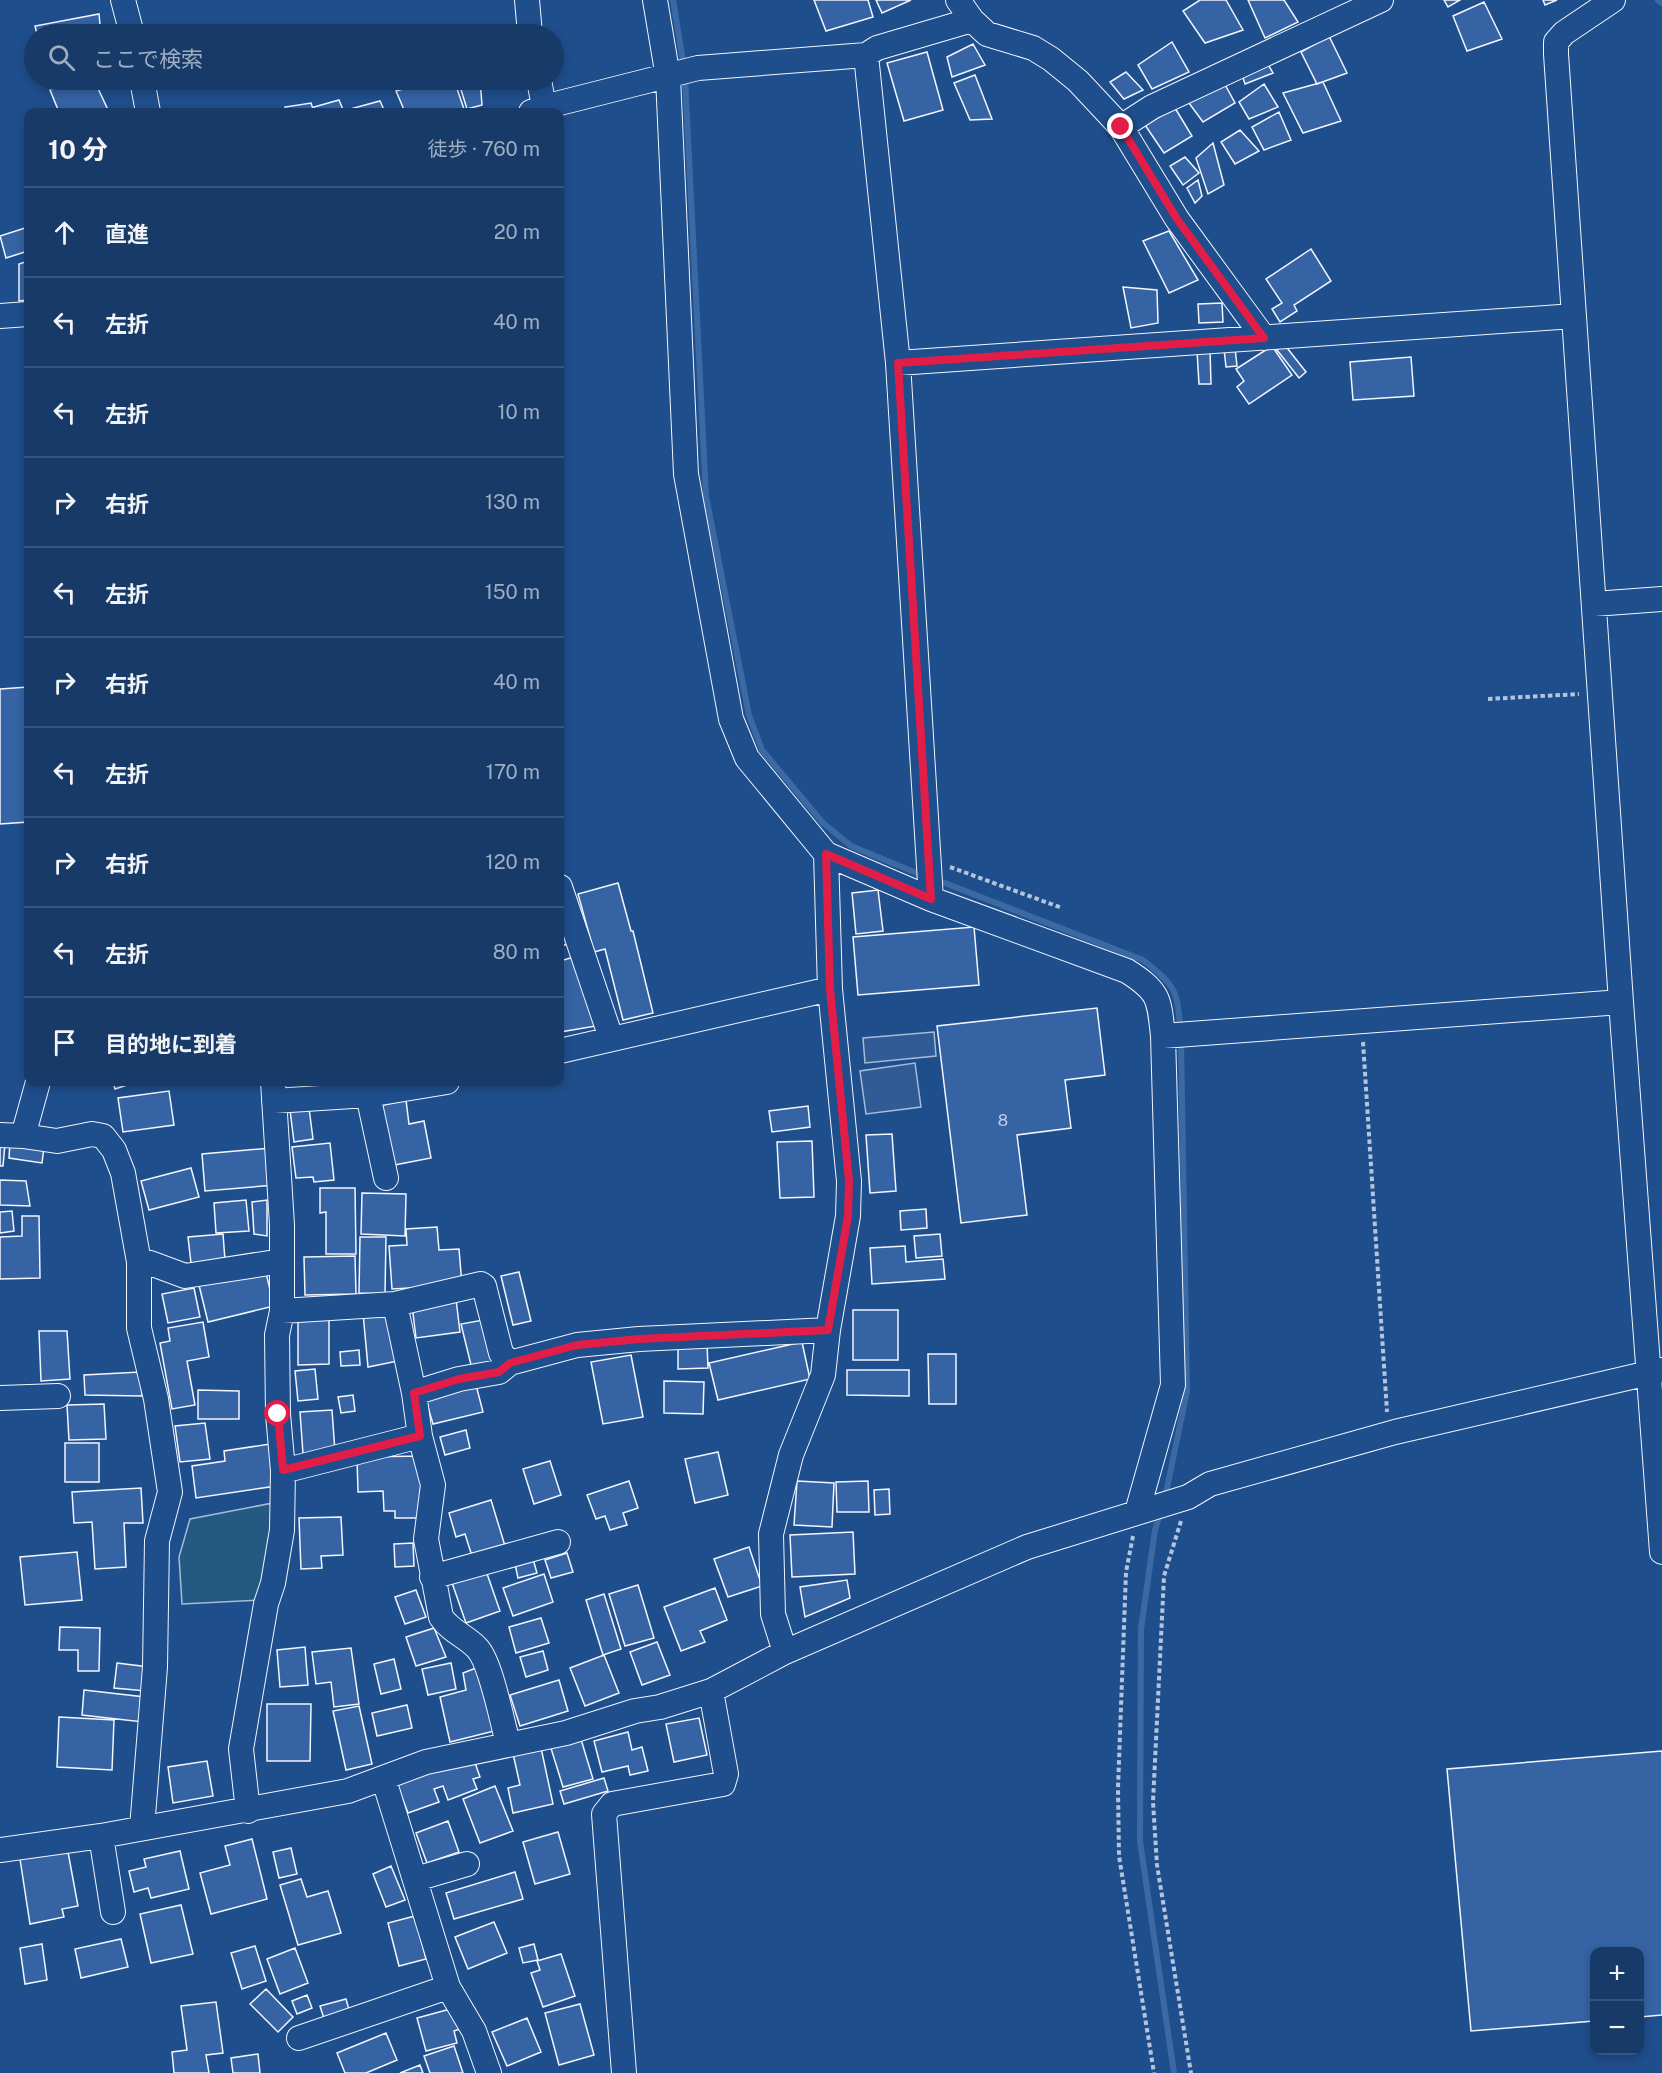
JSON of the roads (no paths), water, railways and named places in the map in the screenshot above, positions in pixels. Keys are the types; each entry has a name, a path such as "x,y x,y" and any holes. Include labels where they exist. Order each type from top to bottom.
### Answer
{"street":[{"path":"123,0 129,24"},
{"path":"527,0 529,24"},
{"path":"655,0 681,73 686,474 731,719 747,758 826,854 1127,971 1148,985 1160,1003 1166,1036 1173,1385 1141,1511"},
{"path":"958,0 972,20 987,34 1034,48 1051,59 1078,81 1121,127 1177,219 1264,338"},
{"path":"1121,127 1152,107 1381,0"},
{"path":"1613,0 1564,33 1556,42 1621,1002 1656,1371 1662,1552"},
{"path":"545,108 681,73 866,55 877,48 972,20"},
{"path":"866,55 898,363 931,894"},
{"path":"144,90 147,108"},
{"path":"537,108 538,90"},
{"path":"0,316 24,314"},
{"path":"898,363 1574,316"},
{"path":"1594,604 1662,599"},
{"path":"785,1652 773,1614 771,1534 791,1455 823,1375 828,1330 848,1216 849,1181 830,989 826,854"},
{"path":"564,916 569,952 611,1038"},
{"path":"564,1050 830,989"},
{"path":"1166,1036 1621,1002"},
{"path":"36,1086 11,1135 57,1141 92,1134 103,1136 114,1150 123,1173 139,1262 139,1328 156,1399 170,1492 157,1541 155,1667 142,1828"},
{"path":"248,1811 241,1749 266,1604 273,1583 282,1530 283,1470 278,1414 277,1335 282,1311 282,1261 274,1091 368,1095 423,1086"},
{"path":"368,1095 386,1178"},
{"path":"139,1262 150,1263 185,1276 282,1261"},
{"path":"282,1311 395,1305 481,1284 484,1286 501,1353 510,1363"},
{"path":"395,1305 414,1393 420,1436 433,1485 426,1539 441,1617 447,1627 478,1648 485,1662 508,1743"},
{"path":"414,1393 459,1379 499,1372 510,1363 577,1345 639,1339 828,1330"},
{"path":"0,1850 101,1836 348,1791 384,1780 426,1762 508,1743 566,1733 711,1691 785,1652 1028,1547 1182,1499 1210,1484 1388,1433 1656,1371"},
{"path":"0,1398 58,1396"},
{"path":"283,1470 420,1436"},
{"path":"432,1577 558,1542"},
{"path":"624,2073 604,1814 612,1804 723,1784 726,1774 711,1691"},
{"path":"384,1780 448,1987 474,2031 489,2073"},
{"path":"101,1836 113,1912"},
{"path":"416,1879 467,1863"},
{"path":"298,2038 448,1987"}],"waterway":[{"path":"673,0 684,67"},
{"path":"1658,0 1662,3"},
{"path":"685,78 706,496 749,715 762,750 823,823 851,846 924,876"},
{"path":"937,880 1143,960 1168,982 1176,996 1180,1029"},
{"path":"1165,1498 1187,1391 1181,1039"},
{"path":"1160,1513 1155,1530 1141,1629 1140,1841 1174,2073"}]}
